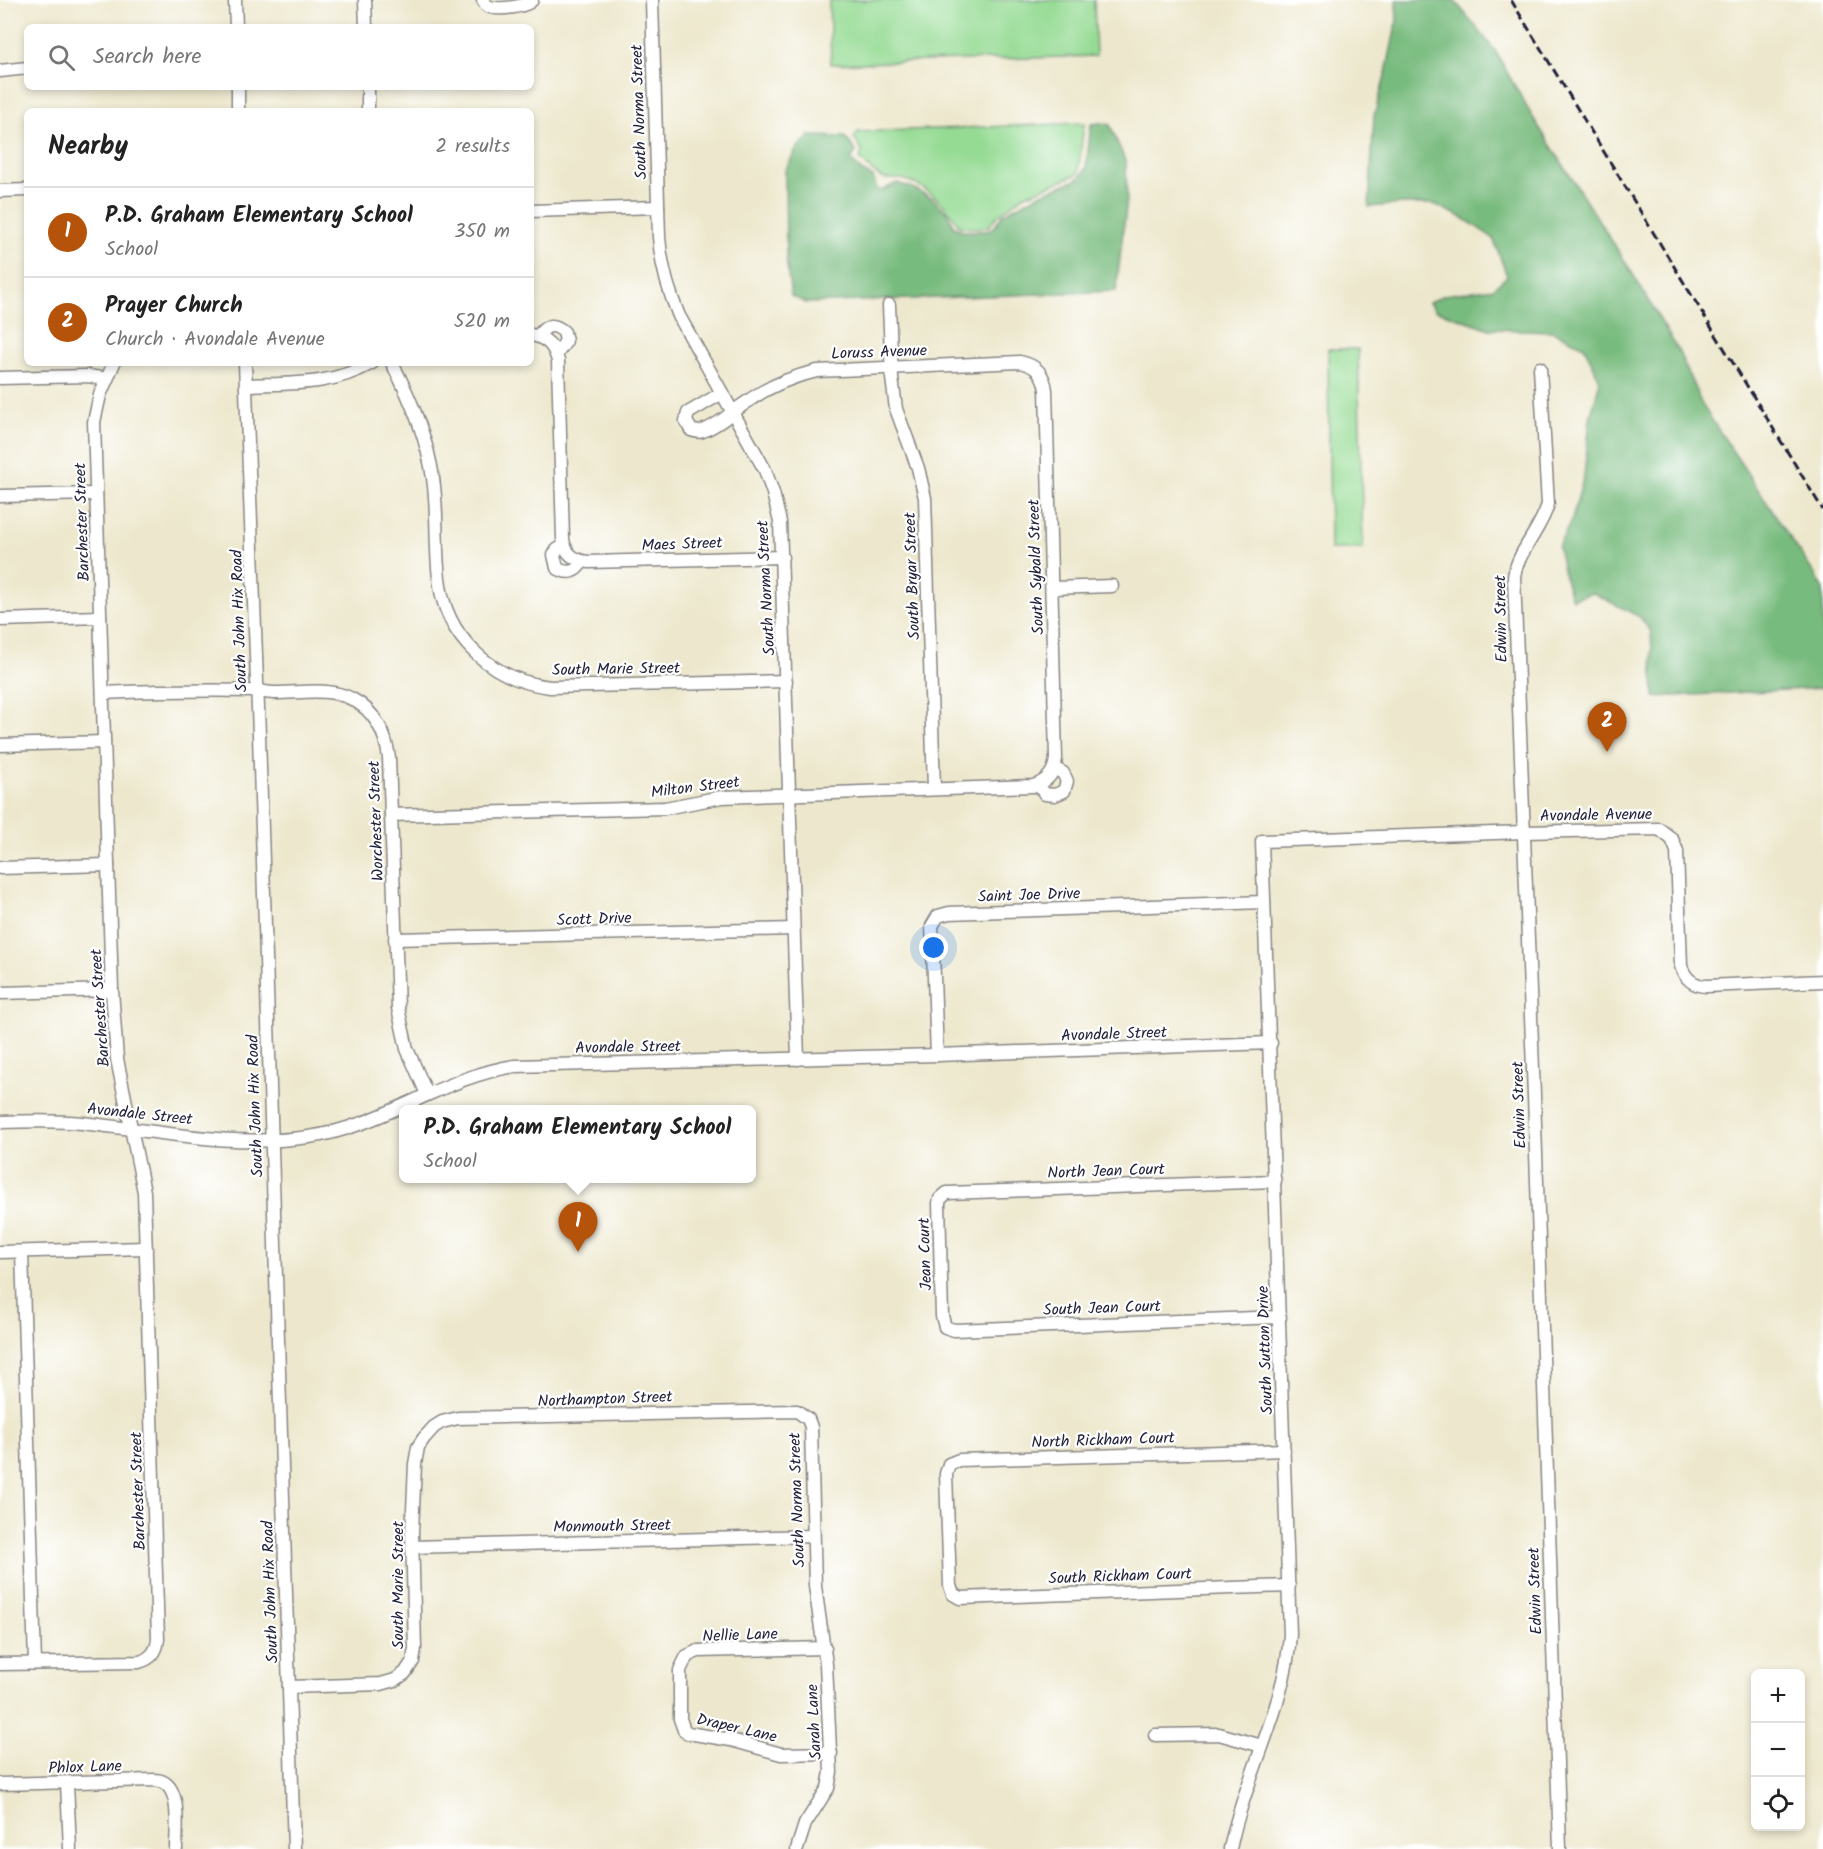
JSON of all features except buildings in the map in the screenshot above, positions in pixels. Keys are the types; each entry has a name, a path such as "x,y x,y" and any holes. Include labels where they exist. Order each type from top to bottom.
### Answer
{"street":[{"path":"235,0 236,24"},
{"path":"365,0 366,24"},
{"path":"483,0 489,7 496,8 526,6 532,0"},
{"name":"South Norma Street","path":"652,0 660,253 667,285 679,316 757,456 773,493 780,522 798,1059"},
{"path":"0,71 24,68"},
{"path":"238,90 238,108"},
{"path":"368,90 368,108"},
{"path":"0,191 24,190"},
{"path":"534,212 658,207"},
{"name":"South Bryar Street","path":"889,305 891,367 896,409 918,468 925,498 934,789"},
{"name":"Maes Street","path":"556,355 566,341 564,332 551,325 535,336 548,342 556,355 564,546 554,555 557,568 569,572 576,570 582,562 782,557"},
{"name":"Loruss Avenue","path":"722,393 690,411 686,418 688,426 694,431 704,431 733,413 744,403 769,389 801,375 829,369 1020,362 1036,368"},
{"name":"Barchester Street","path":"35,1663 139,1662 151,1657 158,1639 144,1192 117,1059 112,990 94,422 100,395 113,366"},
{"name":"South John Hix Road","path":"245,366 294,1849"},
{"path":"246,385 331,380 367,366"},
{"name":"South Marie Street","path":"393,366 416,414 429,458 436,501 439,578 444,603 459,635 481,659 512,678 550,687 786,681"},
{"name":"South Sybald Street","path":"1036,368 1042,376 1046,390 1056,758 1052,773 1063,774 1066,781 1064,791"},
{"name":"Edwin Street","path":"1540,368 1548,504 1544,519 1517,565 1514,577 1560,1849"},
{"path":"0,378 88,376 107,378"},
{"path":"0,496 96,494"},
{"path":"564,546 570,555 582,562"},
{"path":"1052,588 1113,586"},
{"path":"0,620 100,618"},
{"name":"Worchester Street","path":"103,693 327,691 362,705 379,723 388,746 400,1022 407,1049 427,1094"},
{"path":"0,745 104,742"},
{"path":"1038,785 1052,773"},
{"name":"Milton Street","path":"391,815 665,808 723,797 1038,785 1045,794 1056,795 1064,791"},
{"name":"Avondale Avenue","path":"1524,832 1659,829 1672,839 1677,852 1681,966 1690,981 1697,985 1707,986 1823,981"},
{"name":"South Sutton Drive","path":"1230,1849 1237,1820 1282,1683 1289,1651 1289,1586 1271,1043 1262,841 1524,832"},
{"path":"0,868 108,866"},
{"name":"Saint Joe Drive","path":"937,1055 932,926 938,916 948,913 1264,902"},
{"name":"Scott Drive","path":"395,939 793,929"},
{"path":"0,993 112,990"},
{"name":"Avondale Street","path":"400,1105 478,1073 515,1066 937,1055 1271,1043"},
{"name":"Avondale Street","path":"0,1122 41,1121 230,1139 272,1140 308,1137 338,1130 399,1105"},
{"name":"North Jean Court","path":"940,1199 951,1192 1275,1181"},
{"name":"Jean Court","path":"940,1199 942,1307"},
{"path":"0,1252 146,1248"},
{"path":"0,1664 35,1663 22,1252"},
{"name":"South Jean Court","path":"942,1307 945,1327 954,1330 1280,1317"},
{"name":"Northampton Street","path":"418,1448 434,1427 442,1422 458,1418 790,1410 804,1415"},
{"name":"South Norma Street","path":"804,1415 811,1427 815,1586"},
{"name":"South Marie Street","path":"289,1687 381,1684 395,1680 405,1673 415,1648 412,1547 415,1464 418,1448"},
{"name":"North Rickham Court","path":"953,1594 950,1586 946,1469 953,1461 1284,1450"},
{"name":"Monmouth Street","path":"412,1547 813,1536"},
{"name":"Sarah Lane","path":"797,1849 805,1824 828,1788 831,1772 825,1648 815,1586"},
{"name":"South Rickham Court","path":"953,1594 965,1599 1289,1586"},
{"name":"Nellie Lane","path":"680,1719 680,1670 684,1660 692,1653 825,1648"},
{"name":"Draper Lane","path":"680,1719 684,1730 692,1735 730,1740 781,1754 831,1753"},
{"path":"1155,1735 1219,1734 1262,1746"},
{"name":"Phlox Lane","path":"0,1784 158,1780 169,1785 174,1793 177,1849"},
{"path":"68,1783 70,1849"}],"green space":[{"path":"829,0 1094,0 1096,56 831,64"},
{"path":"1396,0 1454,0 1494,49 1532,116 1631,271 1678,350 1702,405 1823,587 1823,688 1654,697 1651,632 1640,617 1593,593 1572,599 1558,547 1572,519 1584,476 1590,419 1600,381 1584,346 1552,331 1490,329 1435,310 1429,303 1444,295 1494,288 1507,276 1493,238 1463,218 1434,204 1369,207 1374,116 1397,20"},
{"path":"1084,123 1078,174 1023,196 996,217 989,226 980,228 960,227 943,204 920,186 902,179 887,179 879,176 860,160 862,151 854,138 858,132"},
{"path":"1091,124 1110,125 1126,163 1127,199 1116,291 806,303 791,296 786,259 785,171 797,148 810,136 845,137 856,151 851,160 861,171 873,177 876,187 881,191 897,183 913,188 932,198 948,214 954,227 963,231 988,231 996,225 1002,215 1010,210 1038,195 1078,179 1086,168"},
{"path":"1328,349 1358,349 1363,549 1330,549"}],"railway":[{"path":"1511,0 1823,510"}],"place":[{"name":"Prayer Church","path":"1607,752"},
{"name":"P.D. Graham Elementary School","path":"578,1252"}]}
